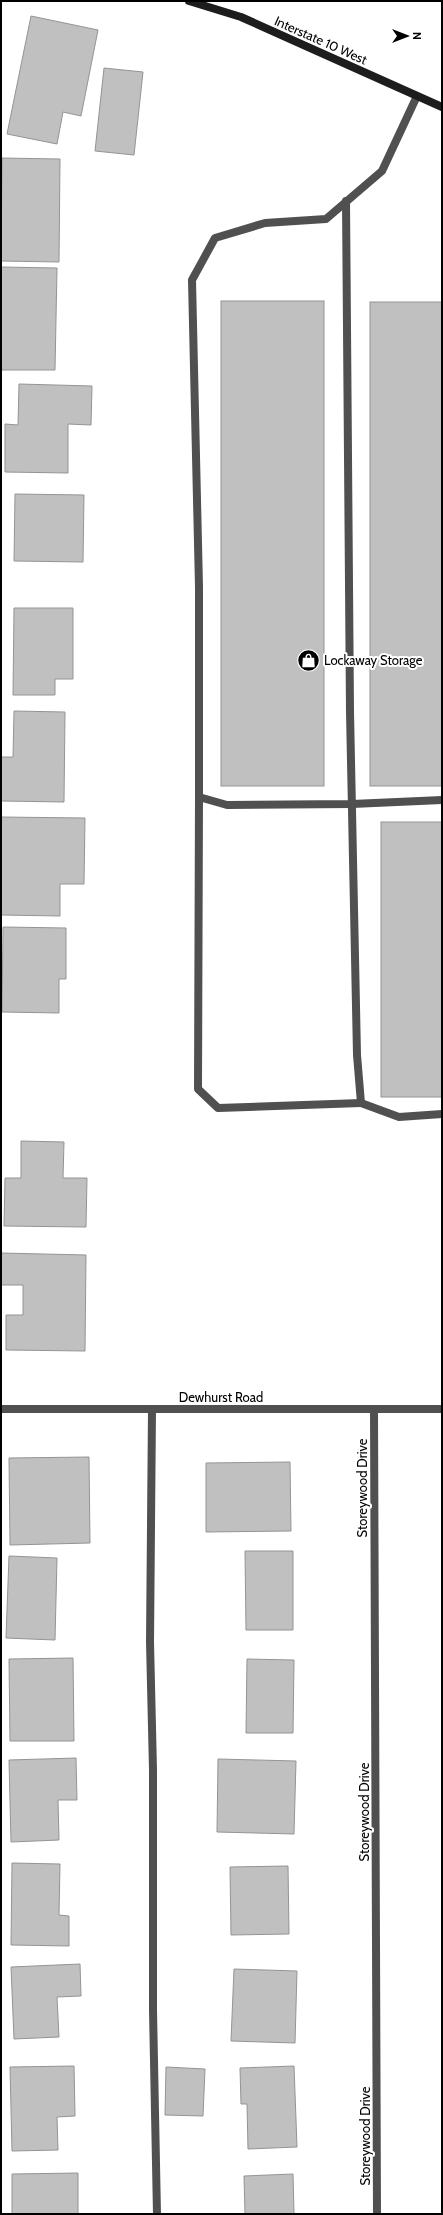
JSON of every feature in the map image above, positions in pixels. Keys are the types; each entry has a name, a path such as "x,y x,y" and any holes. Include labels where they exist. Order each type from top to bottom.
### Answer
{"main road":[{"name":"Interstate 10 West","path":"189,1 241,17 442,107"}],"street":[{"path":"417,96 382,171 326,219 265,223 215,238 192,280 199,587 198,1090 218,1108 361,1103 399,1117 442,1114"},
{"path":"346,201 352,804 357,1055 361,1103"},
{"path":"198,797 228,805 352,804 442,800"},
{"name":"Dewhurst Road","path":"1,1409 442,1409"},
{"path":"152,1409 150,1642 153,1770 153,2010 157,2214"},
{"name":"Storeywood Drive","path":"374,1409 377,2214"}],"building":[{"path":"31,16 98,30 81,116 63,112 57,144 7,134"},
{"path":"104,68 143,72 134,155 95,151"},
{"path":"2,158 60,159 59,262 1,261"},
{"path":"1,267 57,268 55,370 1,370"},
{"path":"221,301 324,301 324,786 221,786"},
{"path":"370,302 442,302 442,786 370,786"},
{"path":"19,384 92,386 91,425 68,424 68,473 5,472 5,424 18,425"},
{"path":"15,494 84,495 83,562 14,561"},
{"path":"14,608 73,608 73,679 55,679 55,695 13,695"},
{"path":"14,711 65,712 64,802 1,801 1,757 13,757"},
{"path":"1,817 85,818 84,884 60,884 60,916 1,915"},
{"path":"381,822 442,822 442,1097 381,1097"},
{"path":"3,927 66,928 66,979 59,979 59,1013 2,1012"},
{"path":"21,1141 64,1142 63,1178 87,1178 86,1227 4,1226 5,1178 21,1178"},
{"path":"1,1253 86,1255 85,1351 6,1350 6,1315 23,1315 23,1285 1,1285"},
{"path":"89,1457 90,1543 10,1545 9,1458"},
{"path":"290,1462 291,1531 206,1532 206,1463"},
{"path":"245,1551 293,1551 293,1630 246,1630"},
{"path":"9,1556 57,1558 55,1640 6,1638"},
{"path":"73,1658 74,1741 10,1741 9,1659"},
{"path":"247,1659 294,1660 293,1733 246,1733"},
{"path":"76,1758 77,1800 58,1800 59,1840 11,1842 9,1760"},
{"path":"218,1759 296,1761 294,1834 217,1832"},
{"path":"12,1863 60,1864 59,1915 69,1916 69,1946 11,1945"},
{"path":"288,1866 289,1934 231,1935 230,1867"},
{"path":"80,1964 81,1996 57,1997 59,2037 14,2039 11,1967"},
{"path":"234,1969 297,1971 295,2043 231,2041"},
{"path":"74,2066 75,2116 57,2117 58,2150 12,2151 10,2067"},
{"path":"294,2066 297,2147 248,2149 247,2104 241,2104 240,2068"},
{"path":"166,2067 205,2069 203,2116 165,2115"},
{"path":"78,2173 78,2214 12,2214 12,2174"},
{"path":"293,2174 294,2214 245,2214 244,2176"}],"place":[{"name":"Lockaway Storage","path":"308,660"}]}
